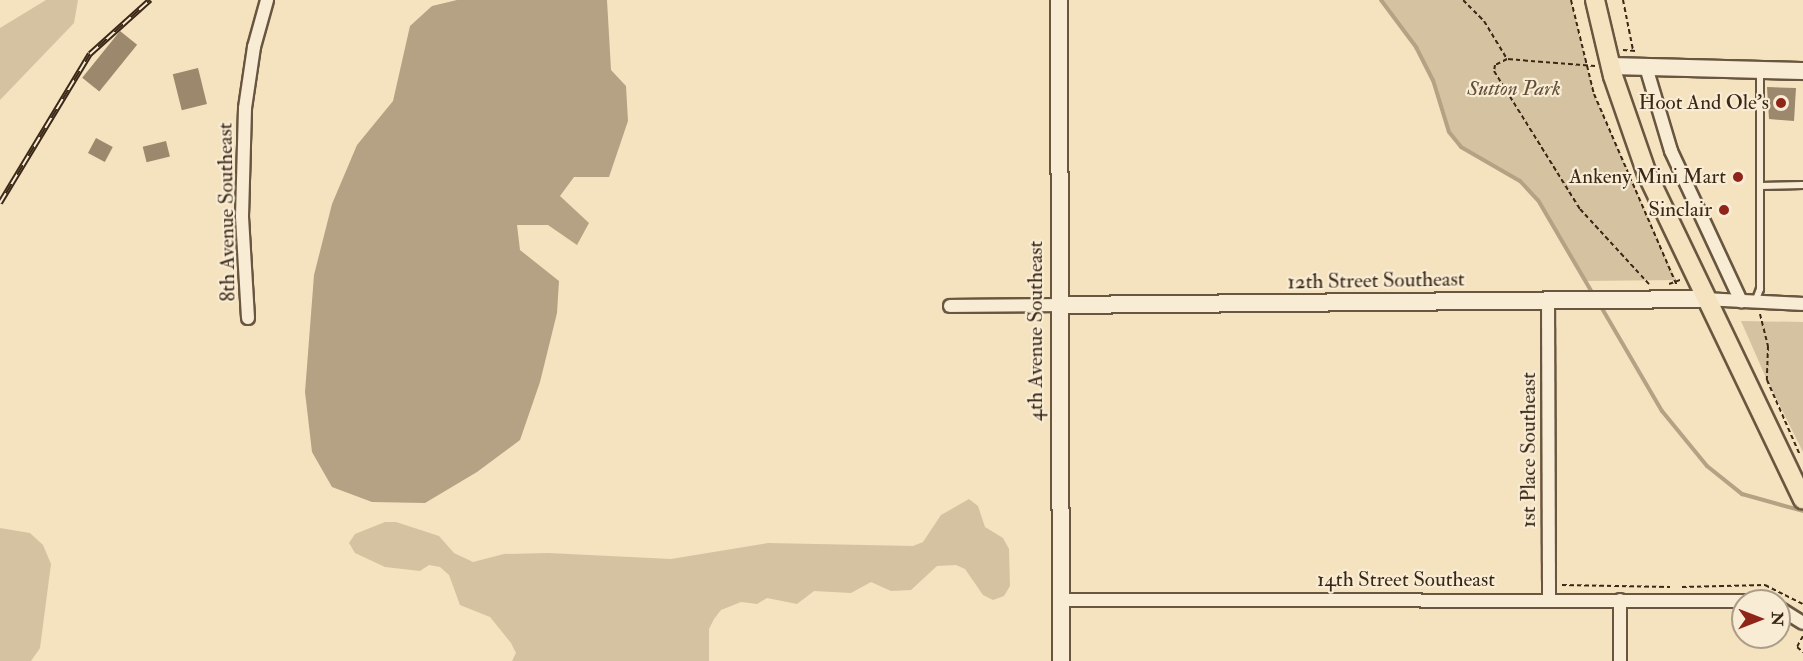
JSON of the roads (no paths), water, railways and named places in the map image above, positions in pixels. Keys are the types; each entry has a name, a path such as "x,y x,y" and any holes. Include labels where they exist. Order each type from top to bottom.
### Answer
{"main road":[{"path":"1595,0 1610,66 1647,174 1704,298 1794,464 1803,499"}],"street":[{"name":"8th Avenue Southeast","path":"248,318 242,216 244,108 254,47 267,0"},
{"name":"4th Avenue Southeast","path":"1059,0 1058,305 1061,661"},
{"path":"1610,66 1803,71"},
{"path":"1646,67 1671,151 1741,301"},
{"name":"12th Street Southeast","path":"950,306 1548,300 1637,297 1704,298 1803,304"},
{"name":"1st Place Southeast","path":"1548,300 1549,599"},
{"name":"14th Street Southeast","path":"1060,600 1731,601"},
{"path":"1620,600 1620,661"}],"lane":[{"path":"1755,302 1760,289 1760,71"},
{"path":"1761,186 1803,185"}],"waterway":[{"path":"1381,0 1416,47 1433,80 1449,132 1461,147 1520,181 1538,200 1594,296"},
{"path":"1600,305 1662,411 1707,466 1742,494 1803,511"}],"railway":[{"path":"0,203 90,54 150,0"}],"place":[{"name":"Hoot And Ole's","path":"1781,103"},
{"name":"Ankeny Mini Mart","path":"1738,177"},
{"name":"Sinclair","path":"1724,210"}],"park label":[{"name":"Sutton Park","path":"1514,89"}]}
